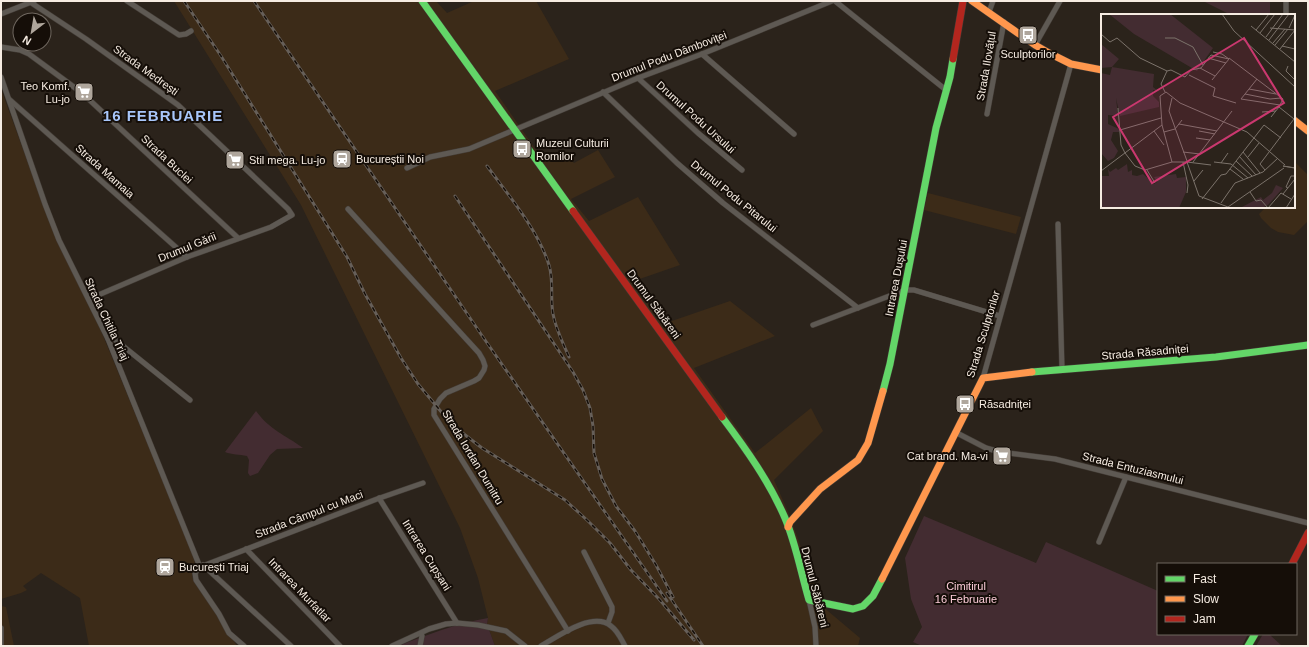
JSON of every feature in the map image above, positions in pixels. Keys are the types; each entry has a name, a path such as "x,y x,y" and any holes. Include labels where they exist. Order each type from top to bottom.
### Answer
{"main road":[{"name":"Drumul Săbăreni","path":"422,1 514,131 752,458 769,486 788,527 809,600"},
{"name":"Intrarea Dușului","path":"788,527 790,522 820,489 858,460 868,443 890,364 936,128 946,90 963,1"},
{"path":"972,1 1035,45 1071,64 1101,70"},
{"path":"1295,121 1308,130"},
{"name":"Strada Răsadniței","path":"983,378 1216,357 1308,345"},
{"name":"Strada Sculptorilor","path":"809,600 853,608 863,606 872,596 983,378"},
{"path":"1293,563 1308,533"},
{"path":"1248,646 1254,635"}],"street":[{"path":"127,1 179,35 186,34 191,31"},
{"path":"833,1 946,90"},
{"name":"Drumul Podu Dâmboviței","path":"514,131 603,92 833,1"},
{"path":"988,12 993,1"},
{"path":"1035,45 1060,1"},
{"path":"1286,1 1286,14"},
{"path":"1,14 32,2"},
{"name":"Strada Medrești","path":"32,2 178,104 288,209 292,215"},
{"name":"Strada Ilovățul","path":"987,114 1004,22"},
{"name":"Strada Buclei","path":"1,47 20,50 29,54 82,93 238,238"},
{"path":"702,54 794,134"},
{"name":"Strada Sculptorilor","path":"983,378 1071,64"},
{"name":"Strada Chitila Triaj","path":"1,77 56,234 108,339 201,566"},
{"name":"Drumul Podu Ursului","path":"638,78 698,133 742,170"},
{"name":"Drumul Podu Pitarului","path":"603,92 677,163 724,203 858,308"},
{"name":"Strada Mamaia","path":"9,100 187,257"},
{"path":"407,168 430,157 469,149 514,131"},
{"name":"Strada Iordan Dumitru","path":"348,209 479,353 483,360 485,366 479,378 443,396 434,409 434,415 568,631"},
{"name":"Drumul Gării","path":"89,299 187,257 271,227 292,215"},
{"path":"1058,224 1062,370"},
{"path":"813,325 905,290 914,290 1000,316"},
{"path":"108,339 113,338 190,400"},
{"name":"Strada Entuziasmului","path":"955,432 986,448 1000,452 1055,459 1308,523"},
{"path":"1099,542 1126,477"},
{"name":"Strada Câmpul cu Maci","path":"201,566 379,498 423,483"},
{"name":"Intrarea Cupșani","path":"379,498 457,622"},
{"name":"Intrarea Murfatlar","path":"246,548 340,646"},
{"path":"584,552 612,607 612,612 608,623"},
{"path":"244,646 229,633 219,614 196,580 195,573 201,566 291,646"},
{"name":"Drumul Săbăreni","path":"809,600 815,627 816,646"},
{"path":"541,646 568,631 590,622 601,621 608,623 618,632 625,646"},
{"path":"392,646 421,633 446,624 457,622 506,631 525,646"},
{"path":"1,628 1,644"},
{"path":"420,646 422,636 421,633"}],"shaded area":[{"path":"174,1 436,1 447,13 474,1 536,1 569,59 495,91 543,160 562,151 574,163 598,150 615,177 571,199 589,221 638,197 680,265 631,282 663,324 730,301 775,336 694,368 755,453 811,408 823,431 774,480 789,514 822,606 860,638 858,646 495,646 487,624 488,618 478,578 460,528 301,205"},
{"path":"1,89 49,221 62,252 90,305 192,552 195,564 192,575 193,579 237,646 89,646 80,598 41,573 23,586 27,590 1,599"},
{"path":"1295,162 1308,175 1308,221 1294,235 1278,232 1271,228 1259,214 1265,208 1295,208"},
{"path":"928,193 1021,217 1016,234 924,210"},
{"path":"1,606 6,607 14,646 1,646"}],"green space":[{"path":"1203,1 1270,1 1270,14 1229,14"},
{"path":"256,411 272,428 303,448 277,449 270,455 258,473 250,476 248,473 249,460 247,456 225,452"},
{"name":"Cimitirul 16 Februarie","path":"924,516 1036,563 1046,542 1157,591 1157,635 1248,635 1242,646 922,646 913,642 922,627 911,599 905,558"},
{"path":"488,618 487,624 495,646 398,646 454,626"},
{"path":"1262,635 1270,635 1282,646 1256,646"}],"railway":[{"path":"184,1 221,56 347,257 365,294 401,358 418,384 443,414 460,431 482,448 565,500 588,521 610,543 631,570 659,599 694,640"},
{"path":"254,1 485,340 667,601"},
{"path":"487,166 530,226 544,252 549,265 552,284 552,308 554,320 569,357"},
{"path":"455,196 573,372 583,390 590,408 593,426 594,453 602,479 616,506 635,531 656,565 673,597"},
{"path":"667,593 703,646"}],"traffic: fast":[{"path":"422,1 573,211"},
{"path":"883,391 890,364 936,128 950,77 953,59"},
{"path":"1032,372 1216,357 1308,345"},
{"path":"722,417 740,441 779,504 792,538 809,600 853,609 863,606 873,596 882,579"},
{"path":"1248,646 1254,635"}],"traffic: slow":[{"path":"972,1 1035,45 1049,53 1071,64 1101,70"},
{"path":"1295,121 1308,131"},
{"path":"882,579 983,378 1032,372"},
{"path":"788,527 790,522 820,489 858,460 868,443 883,391"}],"traffic: jam":[{"path":"953,59 963,1"},
{"path":"573,211 722,417"},
{"path":"1293,563 1308,533"}],"place":[{"name":"Sculptorilor","path":"1028,35"},
{"name":"Teo Komf. Lu-jo","path":"84,92"},
{"name":"Muzeul Culturii Romilor","path":"522,149"},
{"name":"Bucureștii Noi","path":"342,159"},
{"name":"Stil mega. Lu-jo","path":"235,160"},
{"name":"Răsadniței","path":"965,404"},
{"name":"Cat brand. Ma-vi","path":"1002,456"},
{"name":"București Triaj","path":"165,567"}],"district":[{"name":"16 FEBRUARIE","path":"163,116"}]}
